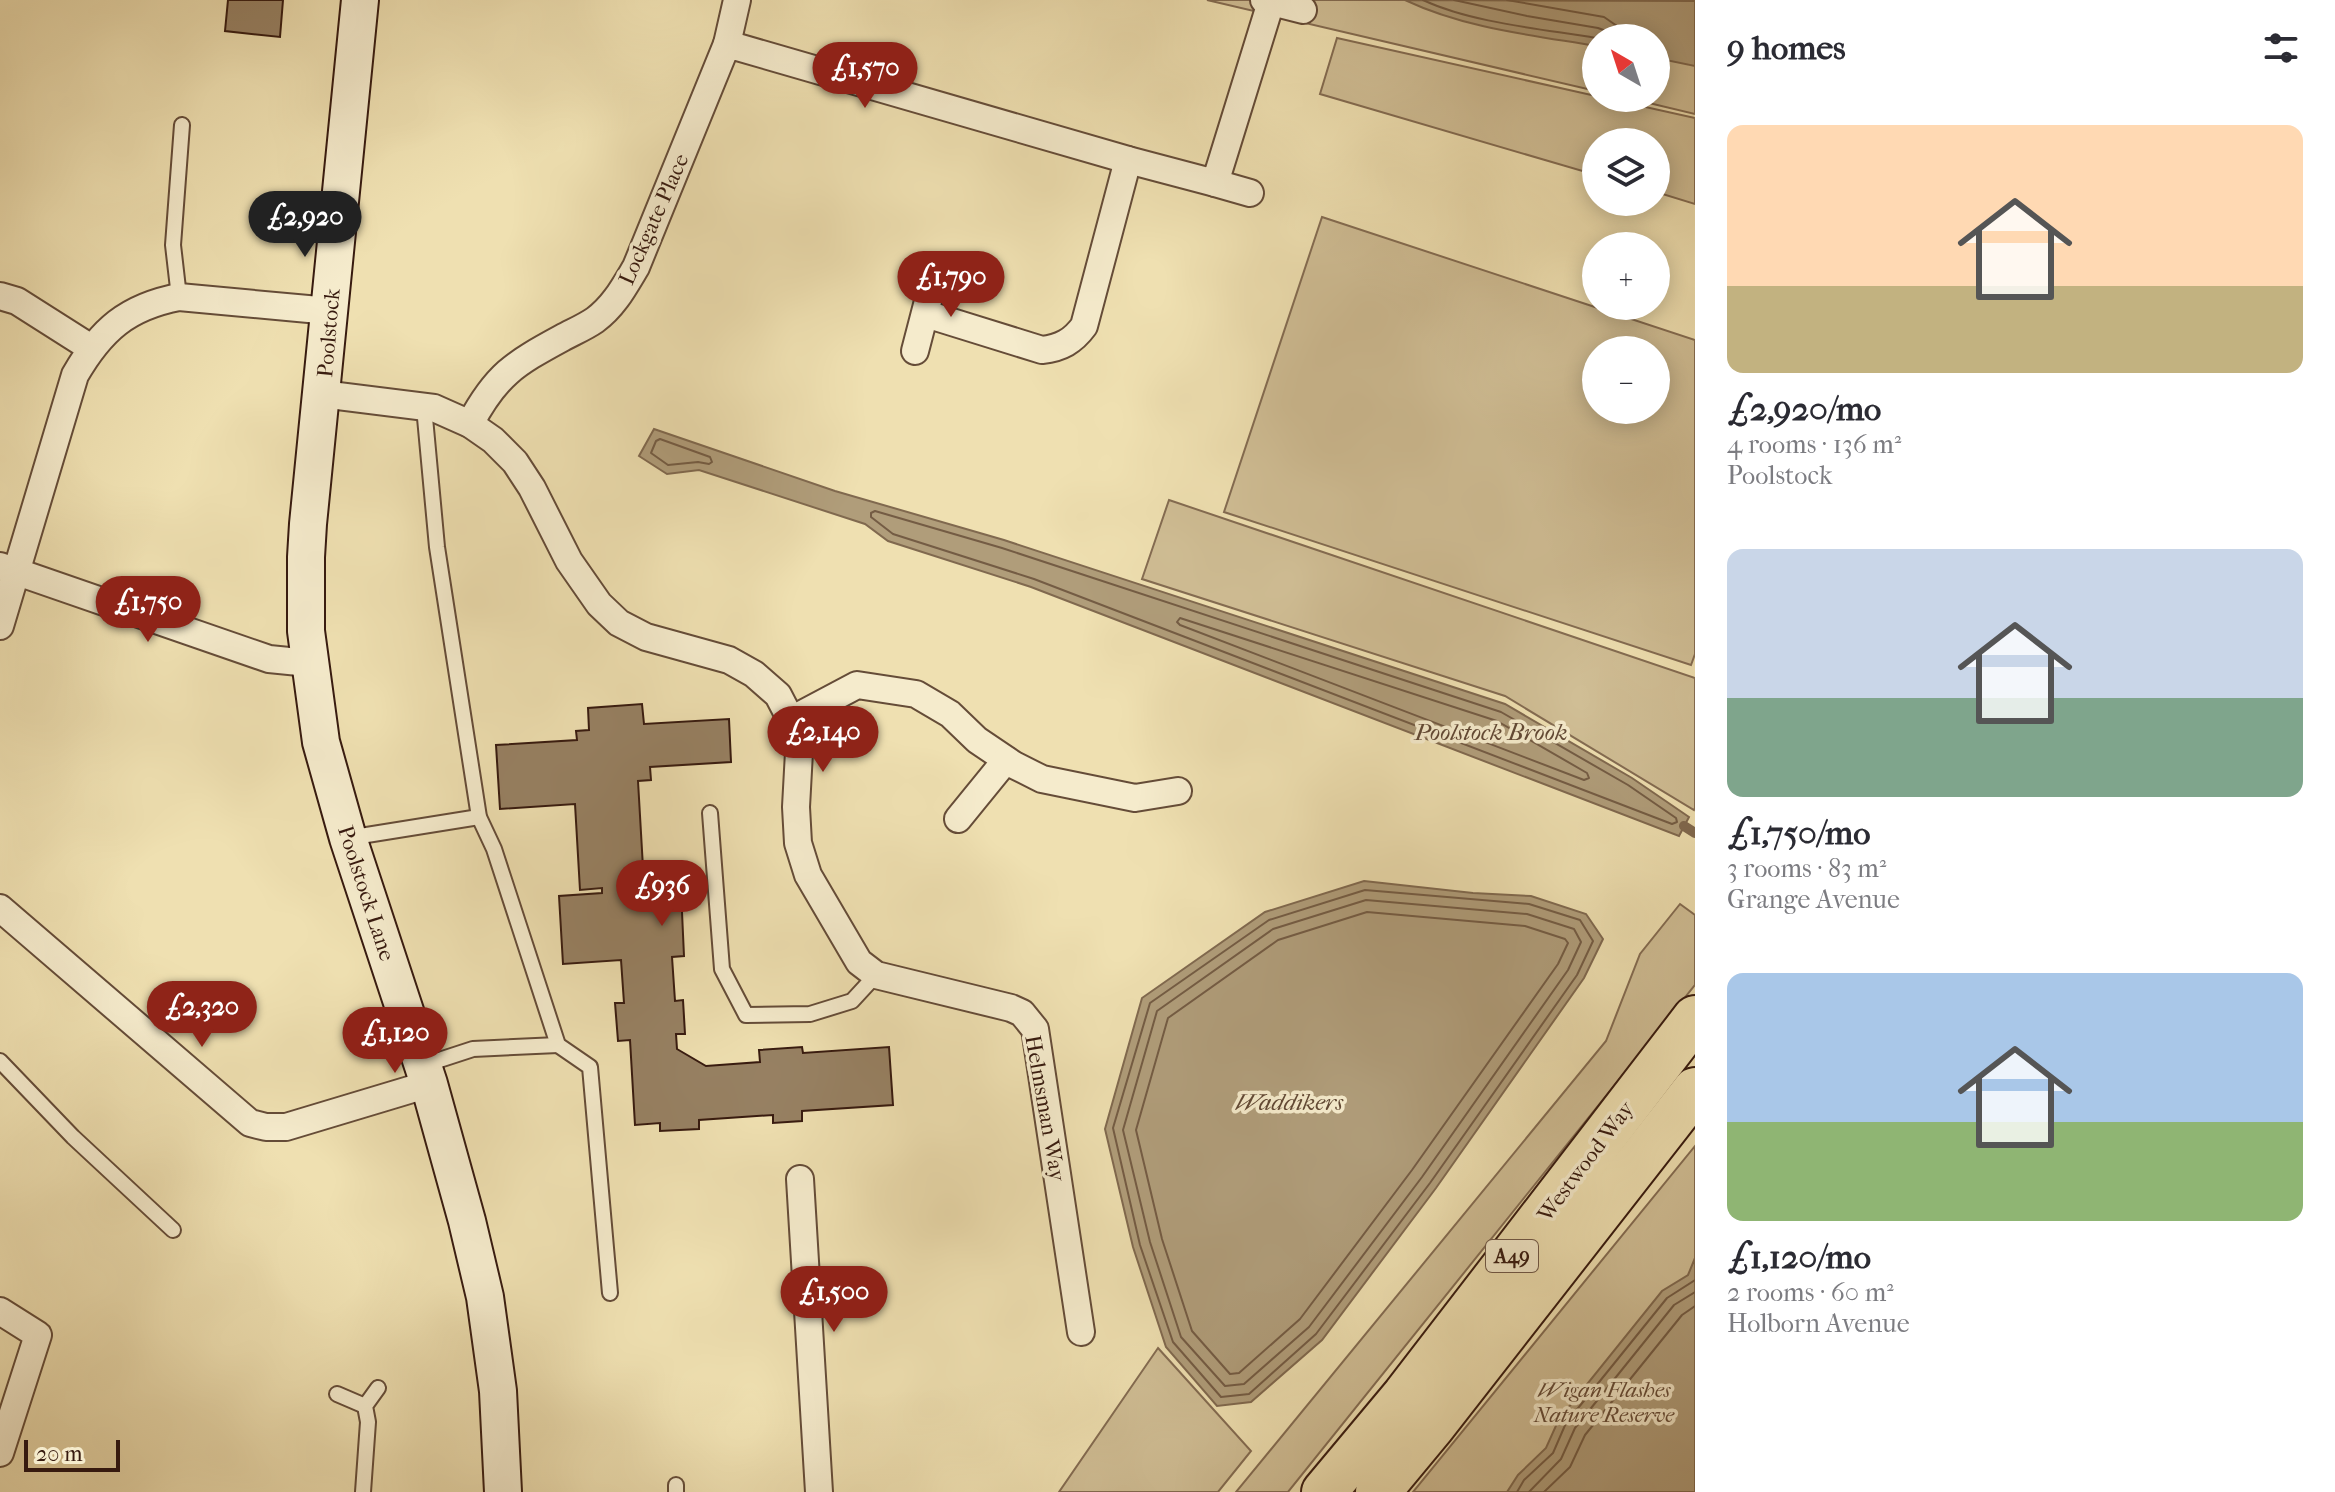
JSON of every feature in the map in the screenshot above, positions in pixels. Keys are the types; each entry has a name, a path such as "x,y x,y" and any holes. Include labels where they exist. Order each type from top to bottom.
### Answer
{"highway":[{"name":"Westwood Way","path":"1324,1492 1405,1395 1695,1018"},
{"name":"Westwood Way","path":"1378,1492 1695,1090"}],"main road":[{"name":"Poolstock","path":"308,524 360,0"},
{"name":"Poolstock Lane","path":"308,524 305,592 309,663 321,742 348,838 426,1074 467,1221 485,1297 498,1391 503,1492"}],"street":[{"name":"Lockgate Place","path":"470,424 484,397 503,374 593,321 616,301 636,267 727,44 737,0"},
{"path":"1215,183 1267,1 1303,10"},
{"path":"727,44 1250,193"},
{"path":"926,314 1042,350 1056,349 1077,336 1084,326 1128,160"},
{"path":"915,351 935,274"},
{"path":"0,296 17,301 91,348"},
{"path":"0,626 8,569 75,375 91,348 107,331 155,302 179,297 330,311"},
{"path":"322,394 434,408 470,424 493,440 515,462 532,488 569,561 599,604 619,623 646,637 729,660 754,674 778,695 791,720 799,752 798,843 808,875 859,962 876,975"},
{"path":"8,569 269,659 309,663"},
{"path":"791,720 857,685 916,694 950,714 977,740 1006,760 1042,779 1136,806 1178,791"},
{"path":"958,819 1006,760"},
{"path":"0,908 250,1123 286,1127 426,1074"},
{"name":"Helmsman Way","path":"876,975 1011,1008 1022,1013 1035,1029 1081,1332"},
{"path":"800,1179 819,1492"},
{"path":"0,1311 38,1335 0,1453"}],"lane":[{"path":"179,297 173,245 182,125"},
{"path":"424,407 437,547 479,817 494,849 558,1045"},
{"path":"710,813 722,969 746,1015 810,1014 824,1010 852,1001 876,975"},
{"path":"348,838 479,817"},
{"path":"426,1074 473,1049 558,1045 590,1067 610,1293"},
{"path":"0,1061 73,1137 173,1230"},
{"path":"363,1492 368,1422 365,1406 378,1388"},
{"path":"337,1394 365,1406"}],"green space":[{"path":"1207,0 1695,0 1695,114 1670,108 1670,24 1582,24 1582,88"},
{"path":"1337,38 1582,93 1582,112 1668,112 1695,118 1695,204 1670,196 1670,128 1582,128 1582,171 1320,94"},
{"path":"1322,217 1582,303 1582,320 1634,320 1695,340 1695,654 1691,665 1224,512"},
{"path":"1169,500 1695,678 1694,810 1505,696 1142,579"},
{"path":"1680,904 1695,915 1695,985 1288,1492 1236,1492 1606,1041 1640,954"},
{"name":"Wigan Flashes Nature Reserve","path":"1695,1146 1695,1492 1413,1492"},
{"path":"1158,1348 1251,1451 1218,1492 1059,1492"}],"water":[{"path":"1405,0 1695,1 1695,66 1670,61 1670,24 1582,24 1582,44 1474,24"},
{"name":"Poolstock Brook","path":"654,429 835,491 1004,540 1505,704 1632,778 1689,817 1679,836 1031,587 888,541 865,524 699,470 667,474 639,456"},
{"name":"Waddikers","path":"1364,881 1531,896 1586,914 1603,939 1584,978 1436,1188 1322,1340 1251,1402 1217,1406 1166,1347 1133,1247 1105,1129 1142,998 1265,912"},
{"path":"1695,1258 1695,1492 1507,1492 1518,1475 1546,1448 1559,1419 1662,1291 1688,1275"}],"building":[{"path":"228,0 283,0 280,37 225,31"},
{"path":"642,704 644,724 729,719 731,762 650,767 651,780 638,781 644,885 635,885 635,893 681,890 684,956 672,957 675,1001 683,1000 685,1034 676,1034 677,1049 706,1066 760,1062 759,1050 802,1047 803,1053 889,1047 893,1105 802,1111 802,1121 773,1123 773,1115 699,1120 699,1129 660,1131 660,1123 635,1125 630,1040 618,1041 615,1003 624,1003 621,960 563,964 559,896 602,893 602,888 580,890 575,804 500,809 496,745 577,740 576,731 589,730 588,708"}],"waterway":[{"path":"1684,826 1695,833"}]}
